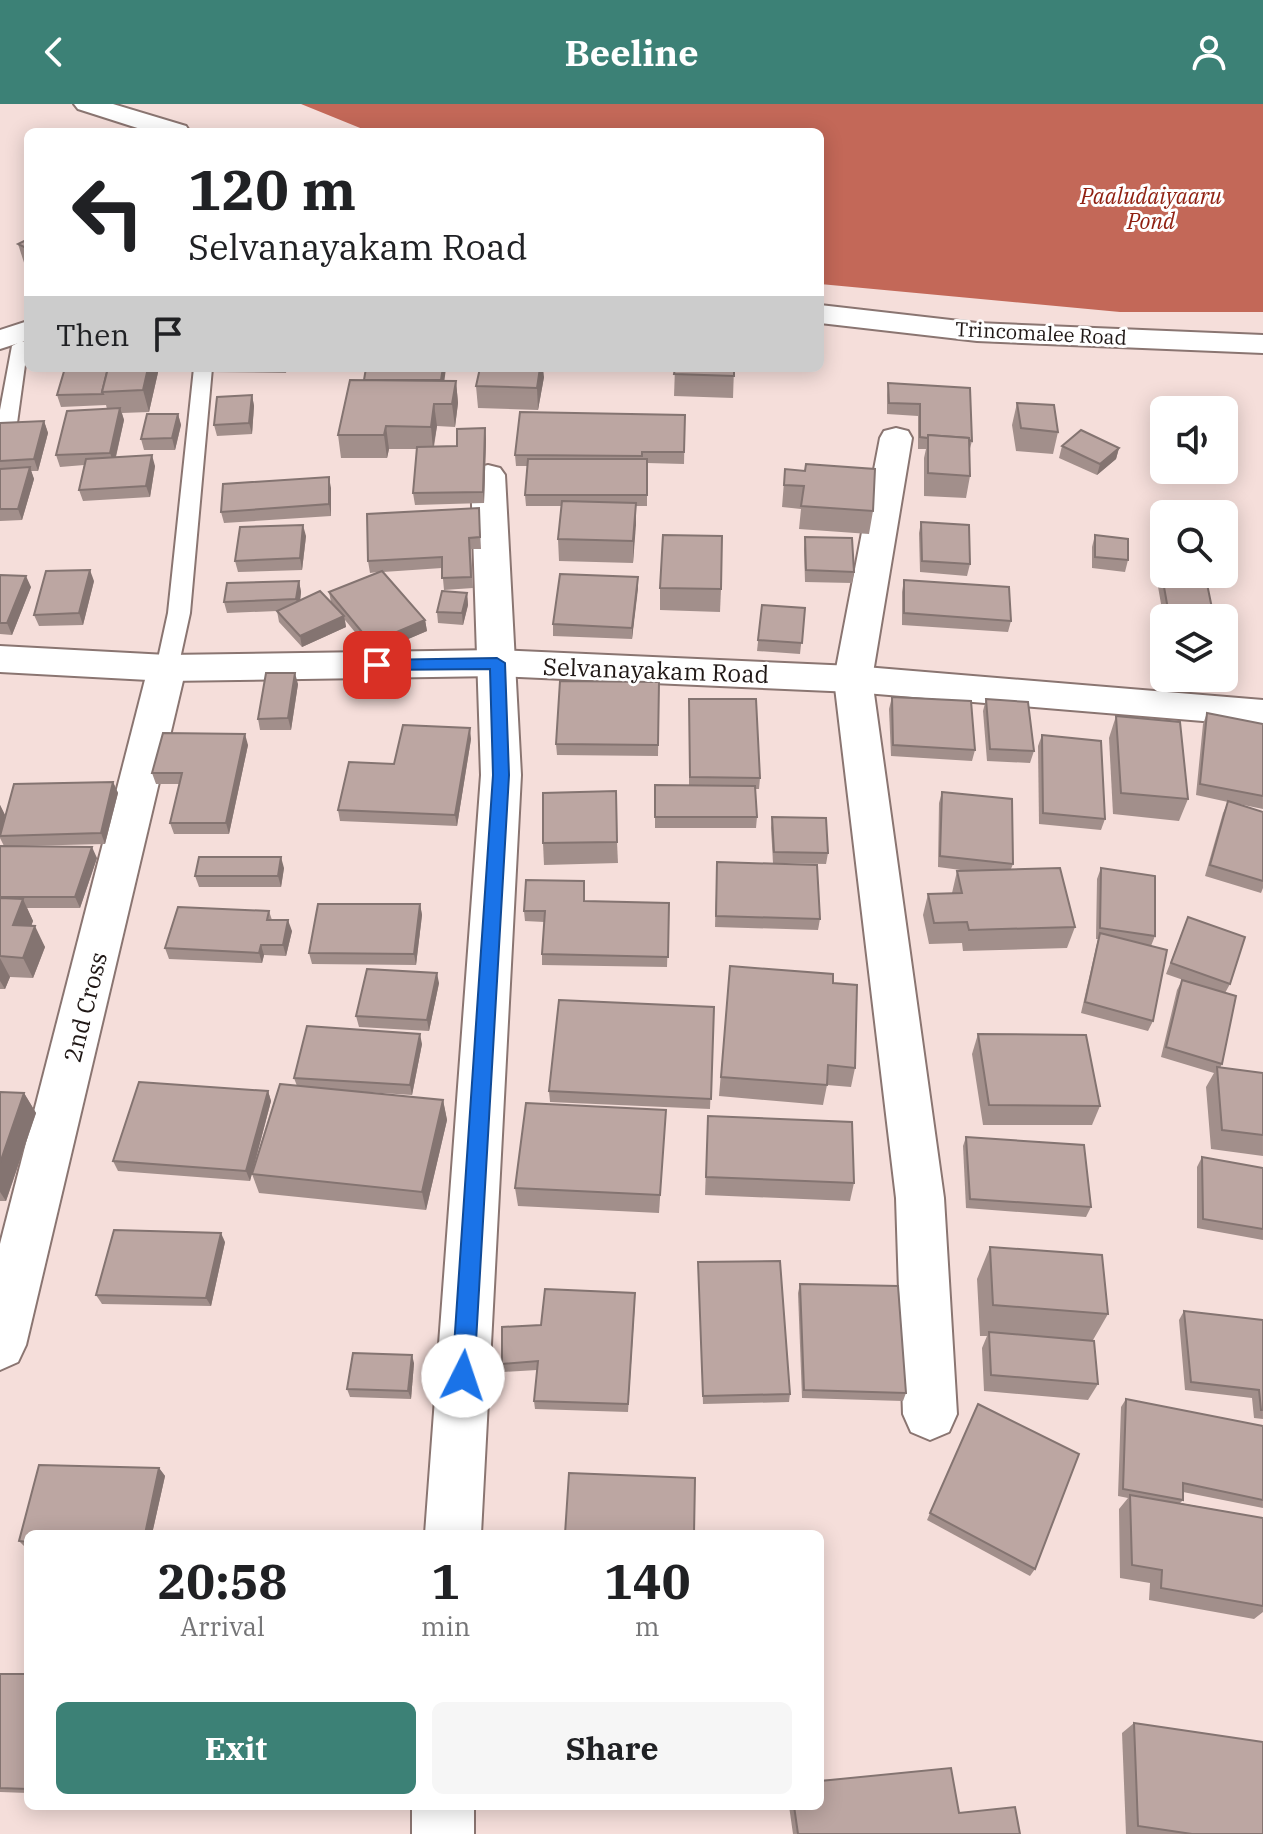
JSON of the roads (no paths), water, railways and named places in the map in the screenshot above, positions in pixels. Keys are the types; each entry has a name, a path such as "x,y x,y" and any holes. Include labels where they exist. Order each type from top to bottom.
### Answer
{"main road":[{"path":"87,104 164,128"},
{"name":"Trincomalee Road","path":"824,314 977,332 1263,344"},
{"path":"896,438 853,679 920,1198 930,1414"},
{"path":"453,1530 501,775 488,475"},
{"name":"Selvanayakam Road","path":"0,659 167,668 497,663 853,679 1263,713"},
{"name":"2nd Cross","path":"0,1345 167,668"},
{"path":"443,1810 443,1834"}],"lane":[{"path":"7,423 15,343"},
{"path":"167,668 179,613 203,372"}],"water":[{"name":"Paaludaiyaaru Pond","path":"301,104 1263,104 1263,312 1120,312 824,284 824,128 360,128"}]}
